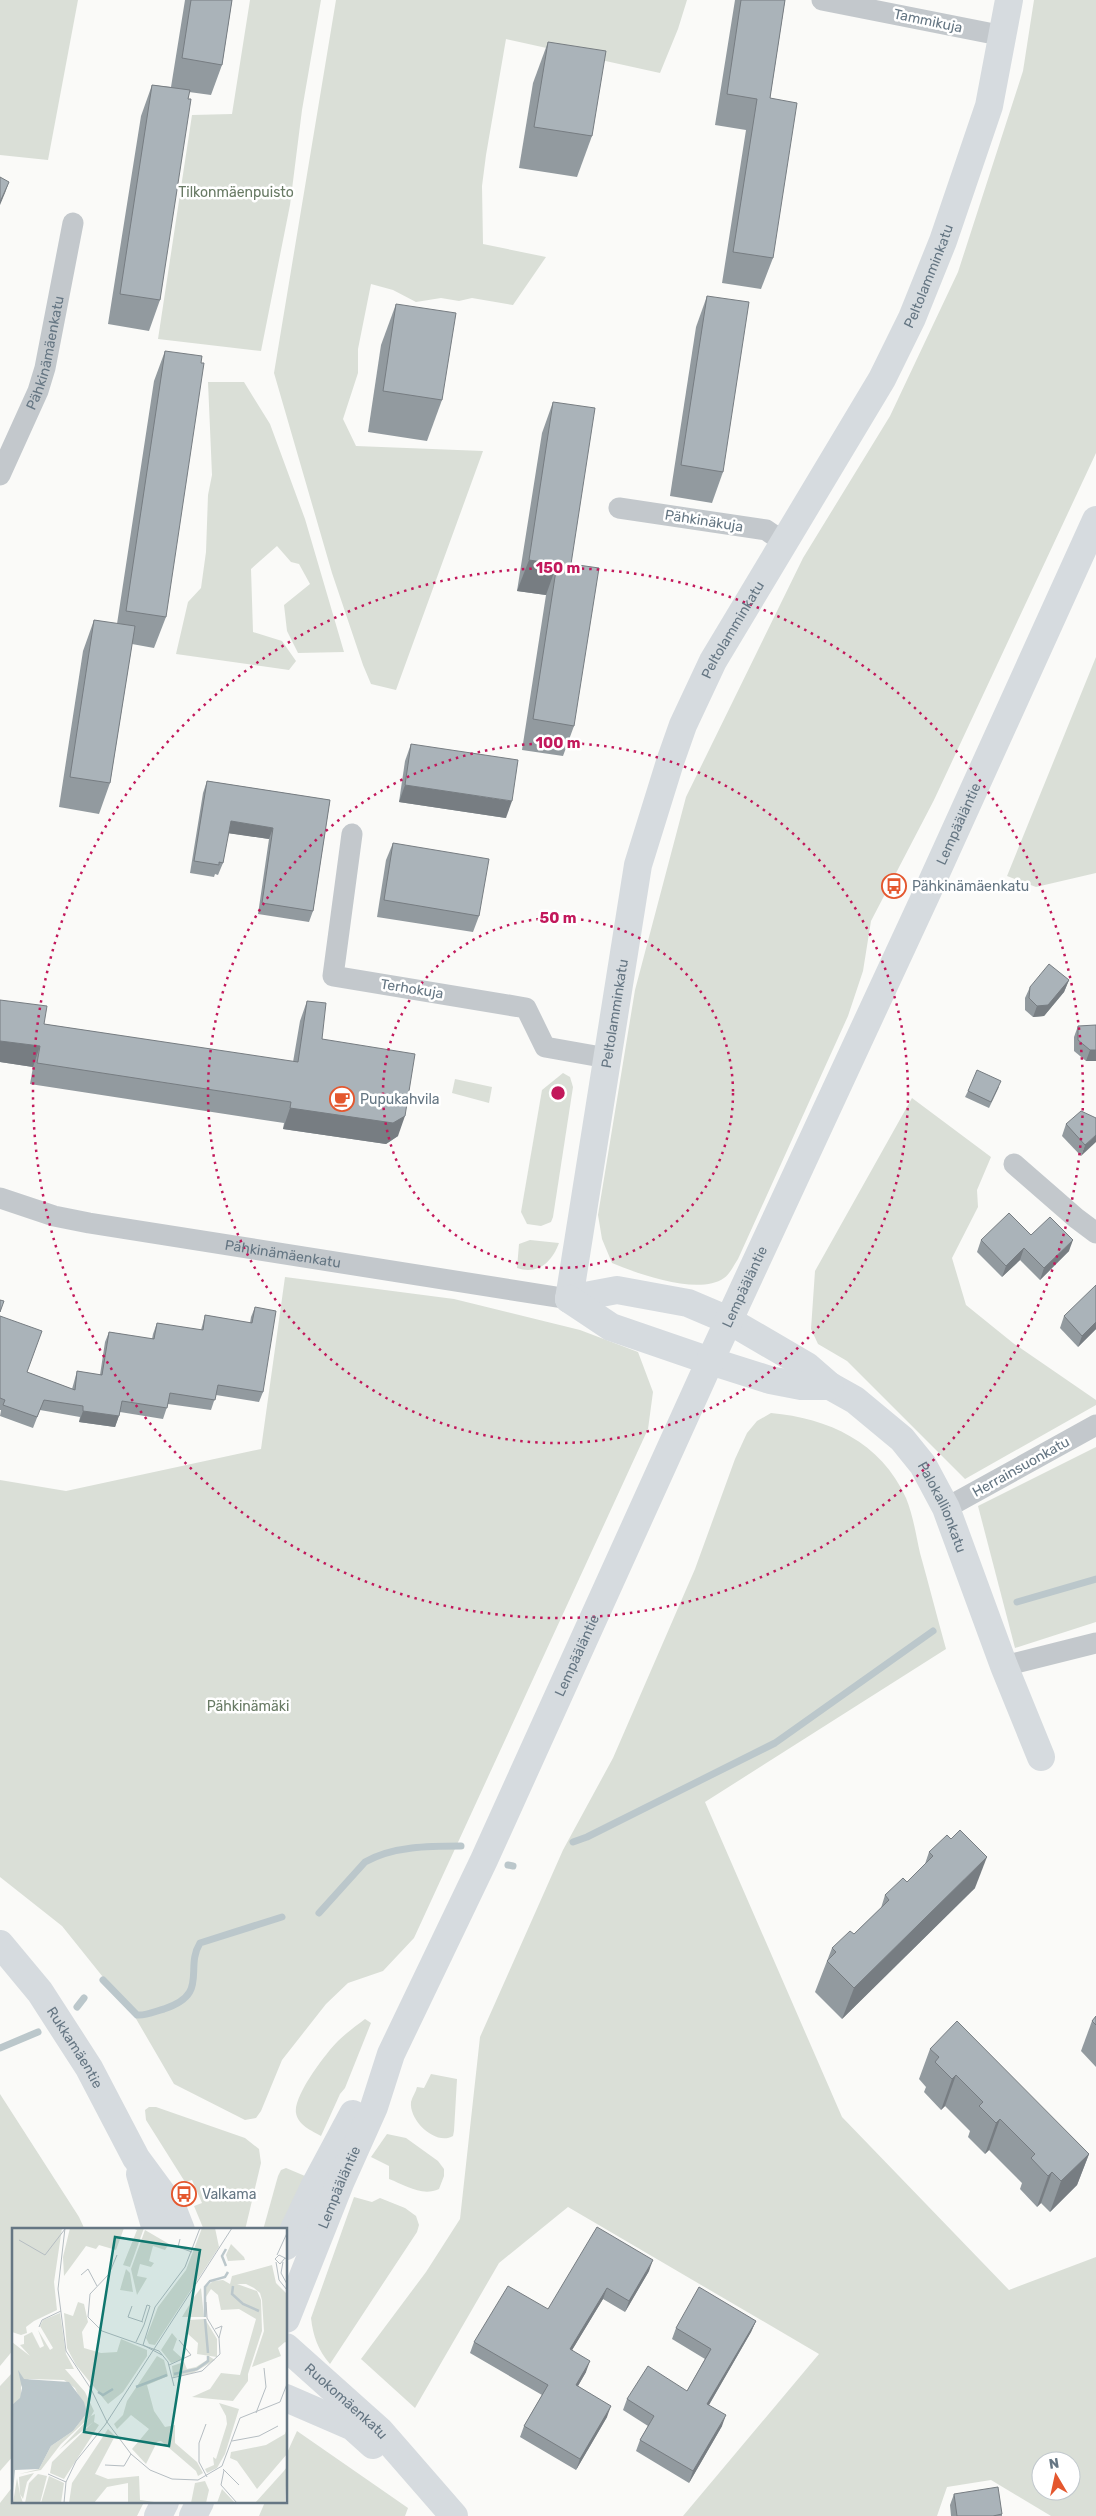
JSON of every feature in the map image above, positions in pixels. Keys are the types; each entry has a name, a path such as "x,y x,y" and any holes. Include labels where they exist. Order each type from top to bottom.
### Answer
{"street":[{"name":"Tammikuja","path":"822,0 1004,36"},
{"name":"Peltolamminkatu","path":"568,1299 638,865 670,762 684,726 714,661 882,379 912,318 943,241 989,106 1010,0"},
{"name":"Pähkinämäenkatu","path":"0,475 38,391 45,368 73,223"},
{"name":"Pähkinäkuja","path":"619,508 766,530 785,543"},
{"name":"Lempääläntie","path":"288,2242 314,2185 356,2108 391,2054 500,1825 728,1320 922,904 1096,520"},
{"name":"Terhokuja","path":"352,834 333,976 526,1008 546,1047 607,1058"},
{"path":"1014,1164 1096,1233"},
{"name":"Pähkinämäenkatu","path":"0,1198 54,1216 89,1223 568,1299 617,1290 688,1303 728,1320"},
{"name":"Pähkinämäenkatu","path":"568,1299 611,1327 710,1361"},
{"name":"Palokallionkatu","path":"728,1320 807,1366 830,1386 855,1400 902,1439 923,1465 946,1508 1004,1666 1041,1757"},
{"name":"Palokallionkatu","path":"710,1361 770,1380 801,1386 830,1386"},
{"name":"Herrainsuonkatu","path":"946,1508 1096,1425"},
{"path":"1004,1666 1096,1644"},
{"name":"Rukkamäentie","path":"0,1944 40,1992 89,2068 136,2158 172,2207 180,2228"},
{"name":"Lempääläntie","path":"288,2314 340,2183 374,2107 391,2054"},
{"name":"Rukkamäentie","path":"136,2158 155,2228"},
{"name":"Ruokomäenkatu","path":"288,2349 380,2431 403,2460 454,2516"},
{"name":"Ruokomäenkatu","path":"288,2399 353,2427 375,2447 403,2460"},
{"path":"158,2516 164,2504"},
{"path":"192,2516 199,2504"}],"green space":[{"path":"0,0 78,0 48,160 0,155"},
{"name":"Tilkonmäenpuisto","path":"250,0 321,0 302,110 290,205 261,351 158,339 192,115 232,114"},
{"path":"336,0 687,0 678,29 660,73 506,39 482,186 483,244 546,257 513,305 472,298 459,301 441,298 416,302 393,290 371,284 358,349 358,373 343,419 356,446 483,451 396,690 371,684 363,665 332,573 274,373"},
{"path":"1034,0 1096,0 1096,453 934,800 871,921 863,971 848,1016 738,1259 724,1278 713,1283 700,1285 668,1281 637,1273 612,1263 602,1239 598,1215 635,990 686,797 803,558 890,416 958,272 1023,71"},
{"path":"208,382 244,382 270,424 305,519 344,652 298,653 287,631 284,605 310,584 299,564 291,562 277,546 251,569 253,632 282,641 296,661 289,670 176,654 188,602 201,588 206,552 208,495 212,475"},
{"path":"1096,657 1096,873 1036,887 1007,876"},
{"path":"563,1073 570,1077 573,1087 553,1217 551,1222 541,1226 527,1224 521,1212 542,1090"},
{"path":"455,1079 492,1087 489,1103 452,1093"},
{"path":"912,1098 991,1157 977,1190 978,1207 952,1258 966,1305 1013,1343 1096,1400 1096,1405 965,1479 847,1361 818,1344 811,1329 815,1271"},
{"path":"530,1240 559,1243 548,1261 538,1268 525,1270 517,1268 519,1244"},
{"name":"Pähkinämäki","path":"285,1277 454,1299 580,1330 638,1352 653,1392 648,1429 414,1938 383,1971 348,1983 326,2004 282,2060 261,2111 256,2118 245,2120 174,2084 135,2017 62,1926 0,1877 0,1480 66,1491 261,1449"},
{"path":"771,1413 792,1416 832,1427 850,1436 882,1462 895,1478 906,1498 946,1649 705,1802 842,2117 1009,2290 1096,2257 1096,2516 1051,2516 991,2480 947,2487 937,2516 683,2516 819,2354 568,2207 499,2263 415,2408 361,2359 426,2272 460,2219 480,2037 563,1850 613,1758 695,1569 735,1459 747,1433 757,1421"},
{"path":"1096,1447 1096,1622 1015,1648 978,1506"},
{"path":"365,2019 371,2023 345,2088 340,2094 321,2136 299,2121 296,2106 311,2075 333,2047 344,2035"},
{"path":"431,2074 457,2079 453,2136 439,2138 432,2135 414,2117 411,2102 417,2087 424,2088"},
{"path":"0,2094 79,2217 84,2228 12,2228 12,2351 0,2366"},
{"path":"149,2107 156,2107 245,2138 259,2149 261,2163 245,2228 203,2228 194,2206 202,2203 192,2180 185,2182 146,2120 145,2110"},
{"path":"387,2134 406,2138 438,2161 444,2169 444,2176 439,2189 426,2192 420,2191 389,2179 389,2166 371,2157"},
{"path":"286,2168 305,2176 283,2228 264,2228 278,2176 281,2170"},
{"path":"354,2197 372,2202 380,2198 405,2208 416,2216 419,2225 417,2232 330,2364 317,2342 311,2318"},
{"path":"12,2373 12,2457 0,2471 0,2386"},
{"path":"297,2431 408,2508 405,2516 259,2516 264,2504 288,2504 288,2451"},
{"path":"12,2488 12,2504 143,2504 137,2516 0,2516 0,2503"}],"building":[{"path":"191,0 232,0 222,65 182,58"},
{"path":"741,0 785,0 770,98 797,103 773,258 733,252 757,99 727,94"},
{"path":"548,42 606,51 592,136 534,127"},
{"path":"152,85 190,90 188,99 191,99 160,300 120,294"},
{"path":"0,177 9,182 0,202"},
{"path":"707,296 749,302 723,472 681,465"},
{"path":"396,304 456,313 442,400 383,391"},
{"path":"165,351 202,356 201,363 204,363 166,617 126,611"},
{"path":"553,402 595,408 571,564 599,568 574,726 533,719 557,564 529,560"},
{"path":"94,620 135,626 110,783 70,777"},
{"path":"411,744 518,760 512,801 405,785"},
{"path":"207,781 330,800 313,911 262,903 273,828 231,821 223,863 219,862 219,865 194,861"},
{"path":"393,843 489,859 479,916 384,900"},
{"path":"1049,964 1069,980 1048,1005 1037,1006 1029,998 1030,987"},
{"path":"0,1000 47,1006 44,1024 298,1062 307,1001 326,1003 322,1039 415,1054 405,1116 393,1123 290,1108 291,1102 37,1063 40,1046 0,1041"},
{"path":"1096,1025 1096,1050 1090,1050 1078,1040 1078,1026"},
{"path":"977,1070 1001,1081 991,1102 968,1091"},
{"path":"1081,1111 1096,1118 1096,1135 1085,1145 1066,1124"},
{"path":"1009,1213 1031,1235 1050,1217 1073,1240 1044,1268 1024,1248 1006,1266 981,1240"},
{"path":"1096,1285 1096,1322 1082,1336 1064,1316"},
{"path":"0,1300 4,1301 0,1312"},
{"path":"255,1307 276,1311 263,1392 218,1385 215,1400 170,1393 167,1408 122,1401 119,1416 83,1411 83,1406 44,1400 37,1417 3,1405 5,1400 0,1398 0,1316 42,1331 27,1372 75,1390 77,1371 102,1375 109,1332 154,1339 157,1323 203,1330 205,1315 252,1323"},
{"path":"960,1830 987,1857 854,1988 827,1961 836,1952 832,1948 850,1931 854,1934 889,1900 885,1895 903,1878 907,1882 933,1856 929,1852 947,1835 951,1839"},
{"path":"1096,2016 1096,2025 1092,2021"},
{"path":"957,2021 1089,2154 1061,2181 1052,2172 1048,2176 1031,2158 1035,2154 1000,2119 996,2123 979,2106 983,2102 956,2075 952,2079 935,2062 939,2057 930,2049"},
{"path":"597,2227 653,2260 629,2301 607,2288 570,2349 590,2361 576,2385 611,2406 580,2459 524,2426 548,2385 474,2342 508,2286 548,2309"},
{"path":"699,2287 756,2321 707,2404 726,2415 693,2471 640,2440 654,2416 627,2399 648,2366 687,2391 711,2349 676,2328"},
{"path":"998,2487 1002,2514 993,2516 957,2516 954,2494"}],"waterway":[{"path":"1017,1602 1096,1579"},
{"path":"573,1842 587,1837 775,1743 933,1631"},
{"path":"319,1913 365,1862 400,1850 437,1846 461,1846"},
{"path":"508,1865 513,1866"},
{"path":"103,1980 137,2015 164,2009 178,2003 187,1996 193,1980 194,1962 200,1943 282,1917"},
{"path":"77,2007 84,1998"},
{"path":"0,2048 38,2032"}],"place":[{"name":"Pähkinämäenkatu","path":"894,886"},
{"name":"Pupukahvila","path":"342,1099"},
{"name":"Valkama","path":"184,2194"}]}
